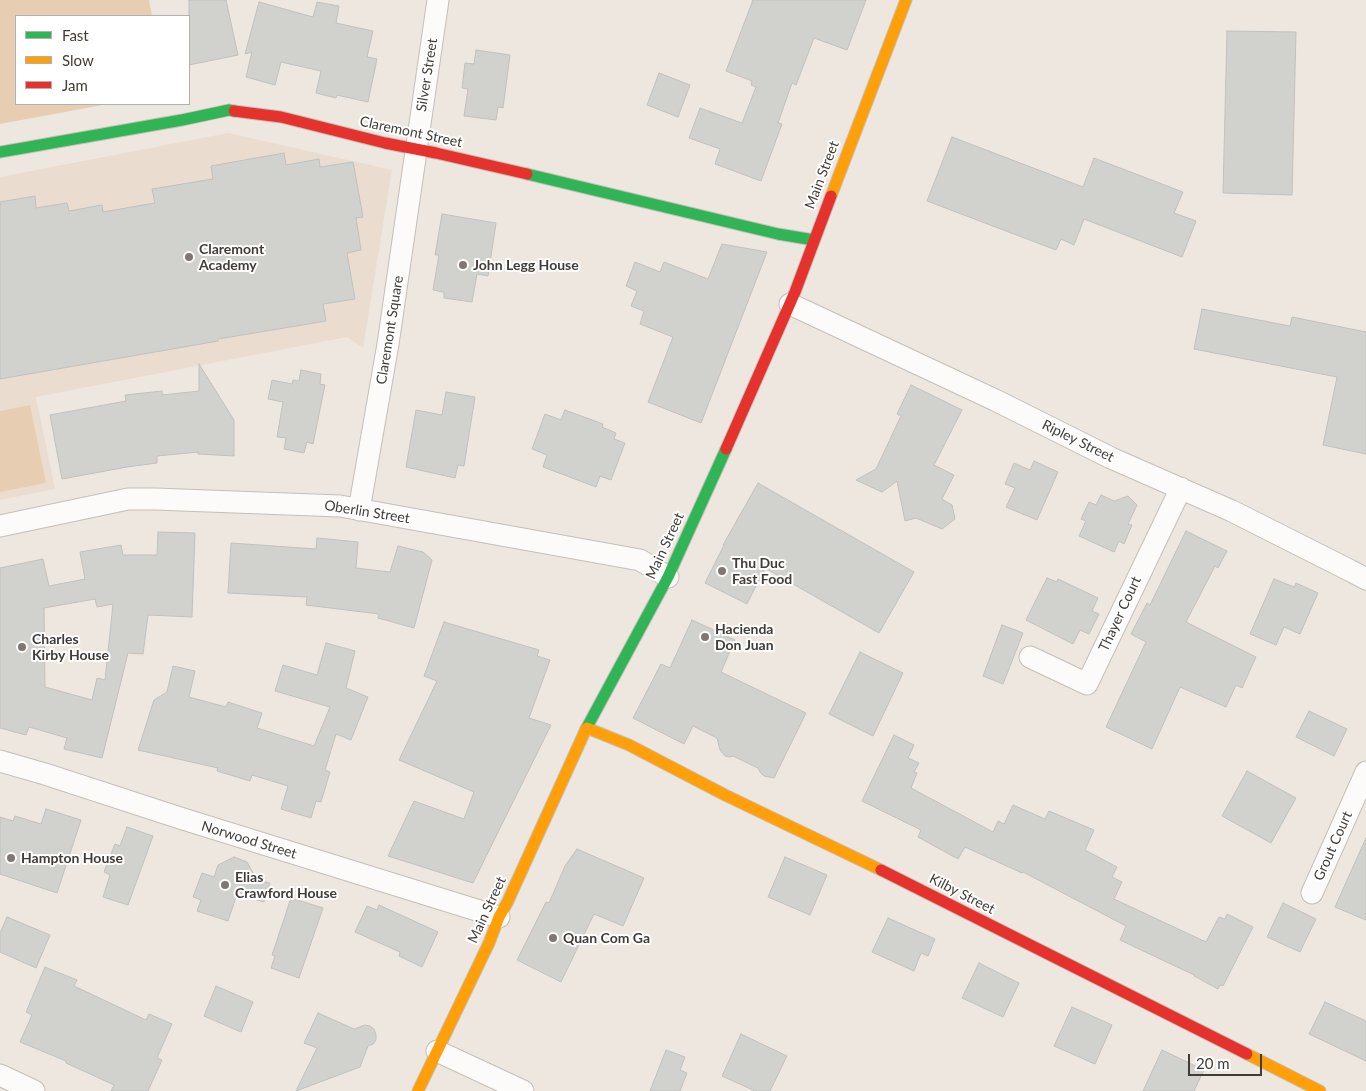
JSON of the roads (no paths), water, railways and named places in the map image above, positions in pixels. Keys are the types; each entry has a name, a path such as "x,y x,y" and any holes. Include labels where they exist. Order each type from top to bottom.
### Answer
{"street":[{"name":"Silver Street","path":"416,149 438,0"},
{"name":"Main Street","path":"418,1091 489,943 499,917 587,728 668,577 718,468 790,304 906,0"},
{"name":"Claremont Street","path":"0,152 182,120 228,110 281,117 386,143 603,191 778,234 814,240"},
{"name":"Claremont Square","path":"359,510 387,350 416,149"},
{"name":"Ripley Street","path":"790,304 995,400 1111,458 1232,511 1366,579"},
{"name":"Thayer Court","path":"1030,657 1087,684 1181,488"},
{"name":"Oberlin Street","path":"0,526 128,499 155,498 330,505 640,560 668,577"},
{"name":"Kilby Street","path":"587,728 629,745 725,795 871,865 1320,1091"},
{"name":"Norwood Street","path":"0,761 499,917"},
{"name":"Grout Court","path":"1312,894 1366,772"},
{"path":"437,1051 523,1091"},
{"path":"0,1075 34,1091"}],"place":[{"name":"Claremont Academy","path":"189,257"},
{"name":"John Legg House","path":"463,265"},
{"name":"Thu Duc Fast Food","path":"722,571"},
{"name":"Hacienda Don Juan","path":"705,637"},
{"name":"Charles Kirby House","path":"22,647"},
{"name":"Hampton House","path":"11,858"},
{"name":"Elias Crawford House","path":"225,885"},
{"name":"Quan Com Ga","path":"553,938"}]}
